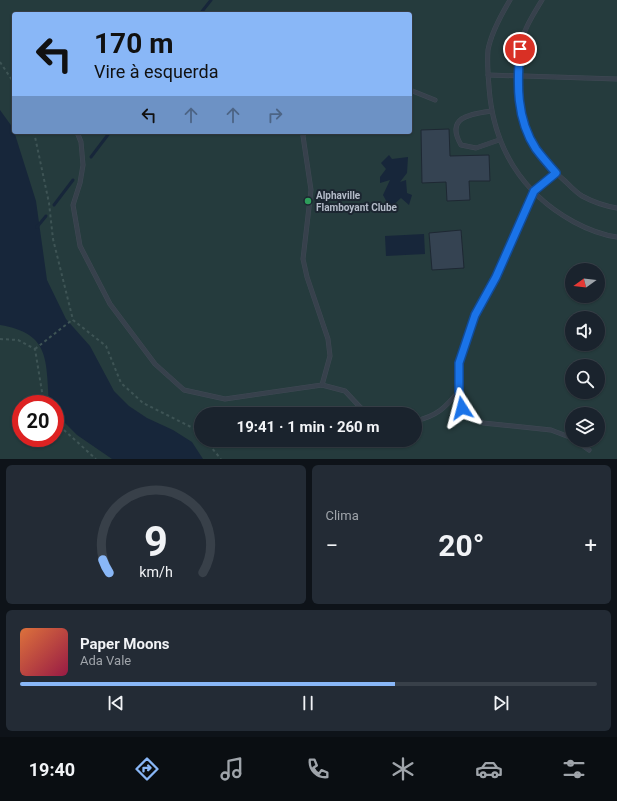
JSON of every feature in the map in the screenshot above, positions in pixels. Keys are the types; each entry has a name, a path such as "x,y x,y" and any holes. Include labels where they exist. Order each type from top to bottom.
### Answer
{"lane":[{"path":"510,0 499,19 488,50 488,75 491,111 499,140 524,182 555,211 586,228 617,237"},
{"path":"542,0 530,21 520,49 517,76 518,95 525,123 535,148 556,173 582,196 603,205 617,208"},
{"path":"488,75 617,79"},
{"path":"412,91 435,100"},
{"path":"491,111 461,117 457,124 456,137 461,145 476,148 499,140"},
{"path":"78,134 81,142 83,165 80,183 73,205 80,246 110,304 155,364 184,390 225,400 322,385 346,391 360,407"},
{"path":"304,134 303,142 311,190 303,259 307,276 328,339 330,356 322,385"},
{"path":"556,173 534,191 496,277 475,315 459,363 459,391 462,408 483,423 551,430 565,435"},
{"path":"422,420 428,419 444,410 459,391"},
{"path":"585,447 589,450"}],"path":[{"path":"0,62 12,80"},
{"path":"35,134 41,158 49,203 53,239 73,320 106,346 121,383 143,403 194,428"},
{"path":"35,349 73,320"},
{"path":"0,339 18,340 35,349"},
{"path":"35,349 43,395"},
{"path":"64,430 96,459"},
{"path":"211,447 221,459"}],"green space":[{"name":"Alphaville Flamboyant Clube","path":"0,0 617,0 617,459 0,459"}],"water":[{"path":"0,110 12,127 12,134 15,134 36,201 47,280 66,319 90,346 114,391 129,406 147,418 173,430 192,442 203,459 112,459 77,435 64,422 64,395 49,395 45,361 37,342 28,334 0,325"},
{"path":"389,155 392,159 408,157 407,173 400,182 406,180 407,193 412,195 409,205 401,198 390,208 383,195 390,180 380,183 380,177 386,169 381,163"},
{"path":"424,234 425,254 386,256 385,236"}],"building":[{"path":"449,129 450,156 489,155 490,181 469,181 470,200 447,201 446,182 422,183 421,130"},
{"path":"461,230 464,268 432,270 429,233"}],"waterway":[{"path":"202,12 211,0"},
{"path":"91,157 108,134"},
{"path":"54,205 73,180"},
{"path":"37,227 46,216"}],"place":[{"name":"Alphaville Flamboyant Clube","path":"308,201"}],"route":[{"path":"462,408 459,391 459,363 475,315 496,277 534,191 556,173 535,148 525,123 518,95 517,76 520,49"}]}
